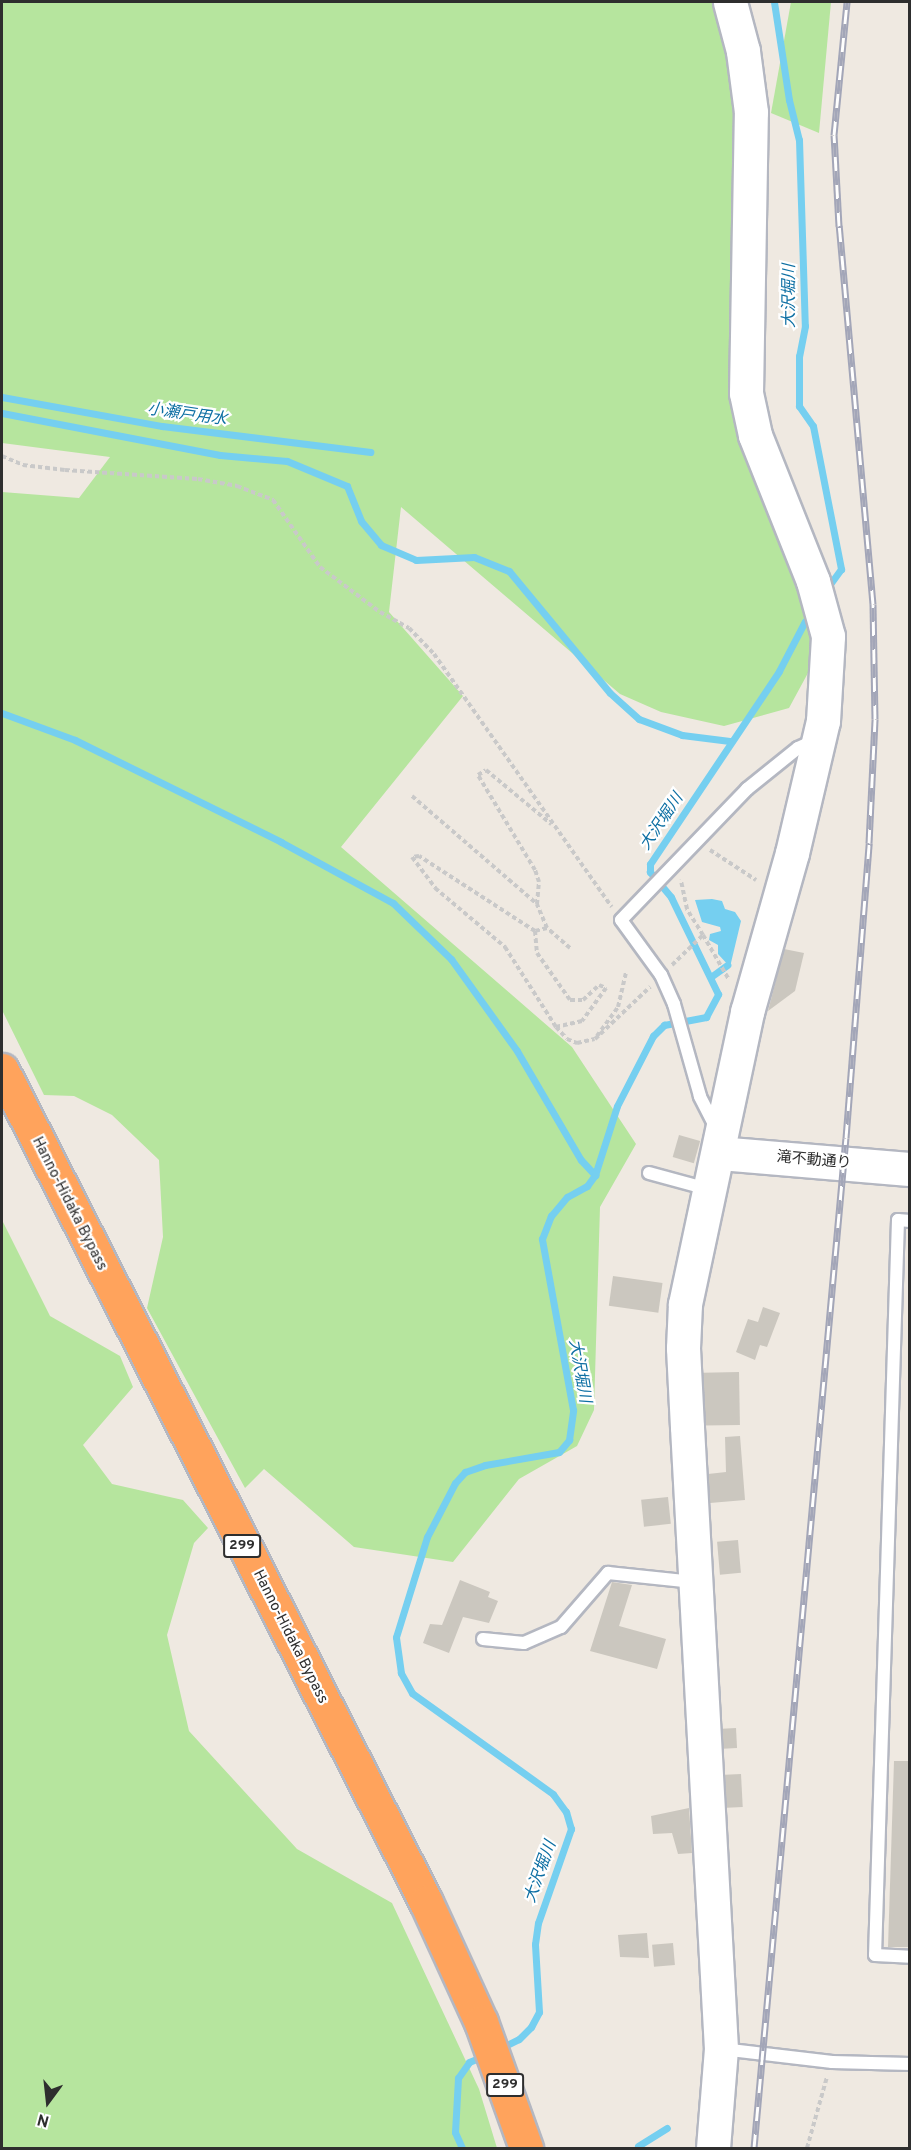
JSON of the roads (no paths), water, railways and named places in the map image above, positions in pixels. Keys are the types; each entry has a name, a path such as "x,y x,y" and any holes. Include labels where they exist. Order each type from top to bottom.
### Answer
{"highway":[{"name":"Hanno-Hidaka Bypass","path":"2,1070 426,1902 481,2022 526,2148"}],"street":[{"path":"713,2148 721,2049 683,1348 686,1304 747,1012 781,896 819,740 828,636 813,581 754,435 746,393 751,112 743,51 730,2"},
{"name":"滝不動通り","path":"720,1147 909,1169"}],"lane":[{"path":"720,1147 700,1096 674,1004 661,975 621,920 747,789 798,748 819,740"},
{"path":"649,1173 710,1190"},
{"path":"909,1221 898,1220 875,1955 909,1956"},
{"path":"483,1639 524,1643 561,1627 608,1573 695,1582"},
{"path":"721,2049 832,2062 909,2064"}],"water":[{"path":"695,900 722,901 725,909 735,912 741,921 730,967 718,954 718,945 709,940 710,934 721,931 720,927 702,922"}],"waterway":[{"name":"大沢堀川","path":"774,2 789,100 799,140 805,326 799,356 799,406 813,426 841,569 831,583"},
{"name":"小瀬戸用水","path":"2,397 162,426 370,452"},
{"path":"2,413 220,455 287,461 347,486 361,521 381,545 416,560 474,557 509,571 610,693 639,719 682,735 730,741"},
{"name":"大沢堀川","path":"499,2049 519,2039 531,2027 539,2012 535,1944 538,1923 571,1829 566,1812 553,1794 412,1693 401,1673 396,1637 427,1537 455,1483 465,1472 485,1465 559,1452 569,1440 573,1410 542,1239 551,1216 567,1197 587,1186 595,1175 617,1106 653,1036 664,1025 706,1017 718,994 671,897 650,872 650,864 779,671 805,621"},
{"path":"2,713 75,740 281,842 393,903 451,959 517,1051 581,1160 595,1175"},
{"path":"712,976 727,965"},
{"name":"大沢堀川","path":"462,2148 455,2132 458,2078 469,2062 484,2056"},
{"path":"638,2146 667,2128"}],"railway":[{"path":"754,2148 846,1138 869,843 875,719 873,604 839,226 834,135 847,2"}]}
